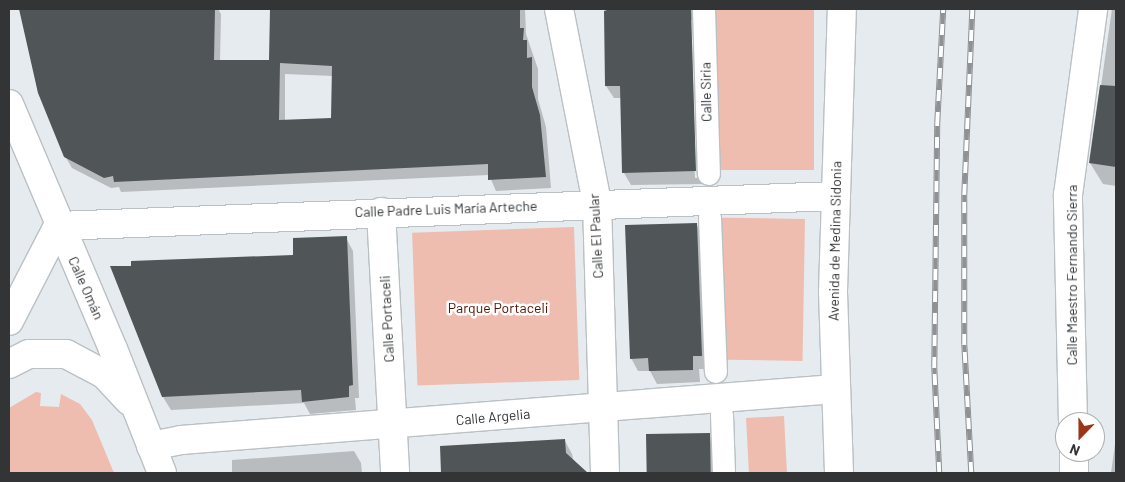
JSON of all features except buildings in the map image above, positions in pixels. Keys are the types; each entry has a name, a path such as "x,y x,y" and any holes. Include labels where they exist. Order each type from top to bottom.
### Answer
{"street":[{"name":"Calle El Paular","path":"559,9 597,203 605,473"},
{"name":"Calle Siria","path":"704,9 709,174"},
{"name":"Avenida de Medina Sidonia","path":"839,473 835,389 835,196 842,9"},
{"name":"Calle Maestro Fernando Sierra","path":"1073,412 1068,195 1093,9"},
{"name":"Calle Omán","path":"9,104 162,473"},
{"name":"Calle Padre Luis María Arteche","path":"58,226 597,203 835,196"},
{"name":"Calle Portaceli","path":"381,212 395,473"},
{"path":"710,218 716,372"},
{"path":"9,320 58,226"},
{"path":"9,364 29,354 66,354 104,374 137,409"},
{"name":"Calle Argelia","path":"151,446 181,440 393,425 835,389"},
{"path":"722,415 724,473"}],"green space":[{"path":"708,9 814,9 814,170 708,170"},
{"path":"714,217 805,219 803,361 712,359"},
{"name":"Parque Portaceli","path":"574,227 579,380 417,386 412,233"},
{"path":"36,392 41,393 40,406 59,407 61,394 80,404 92,420 114,473 9,473 9,408"},
{"path":"784,416 787,473 749,473 746,418"}],"railway":[{"path":"939,473 934,368 937,123 943,9"},
{"path":"971,473 964,345 964,195 972,9"}]}
